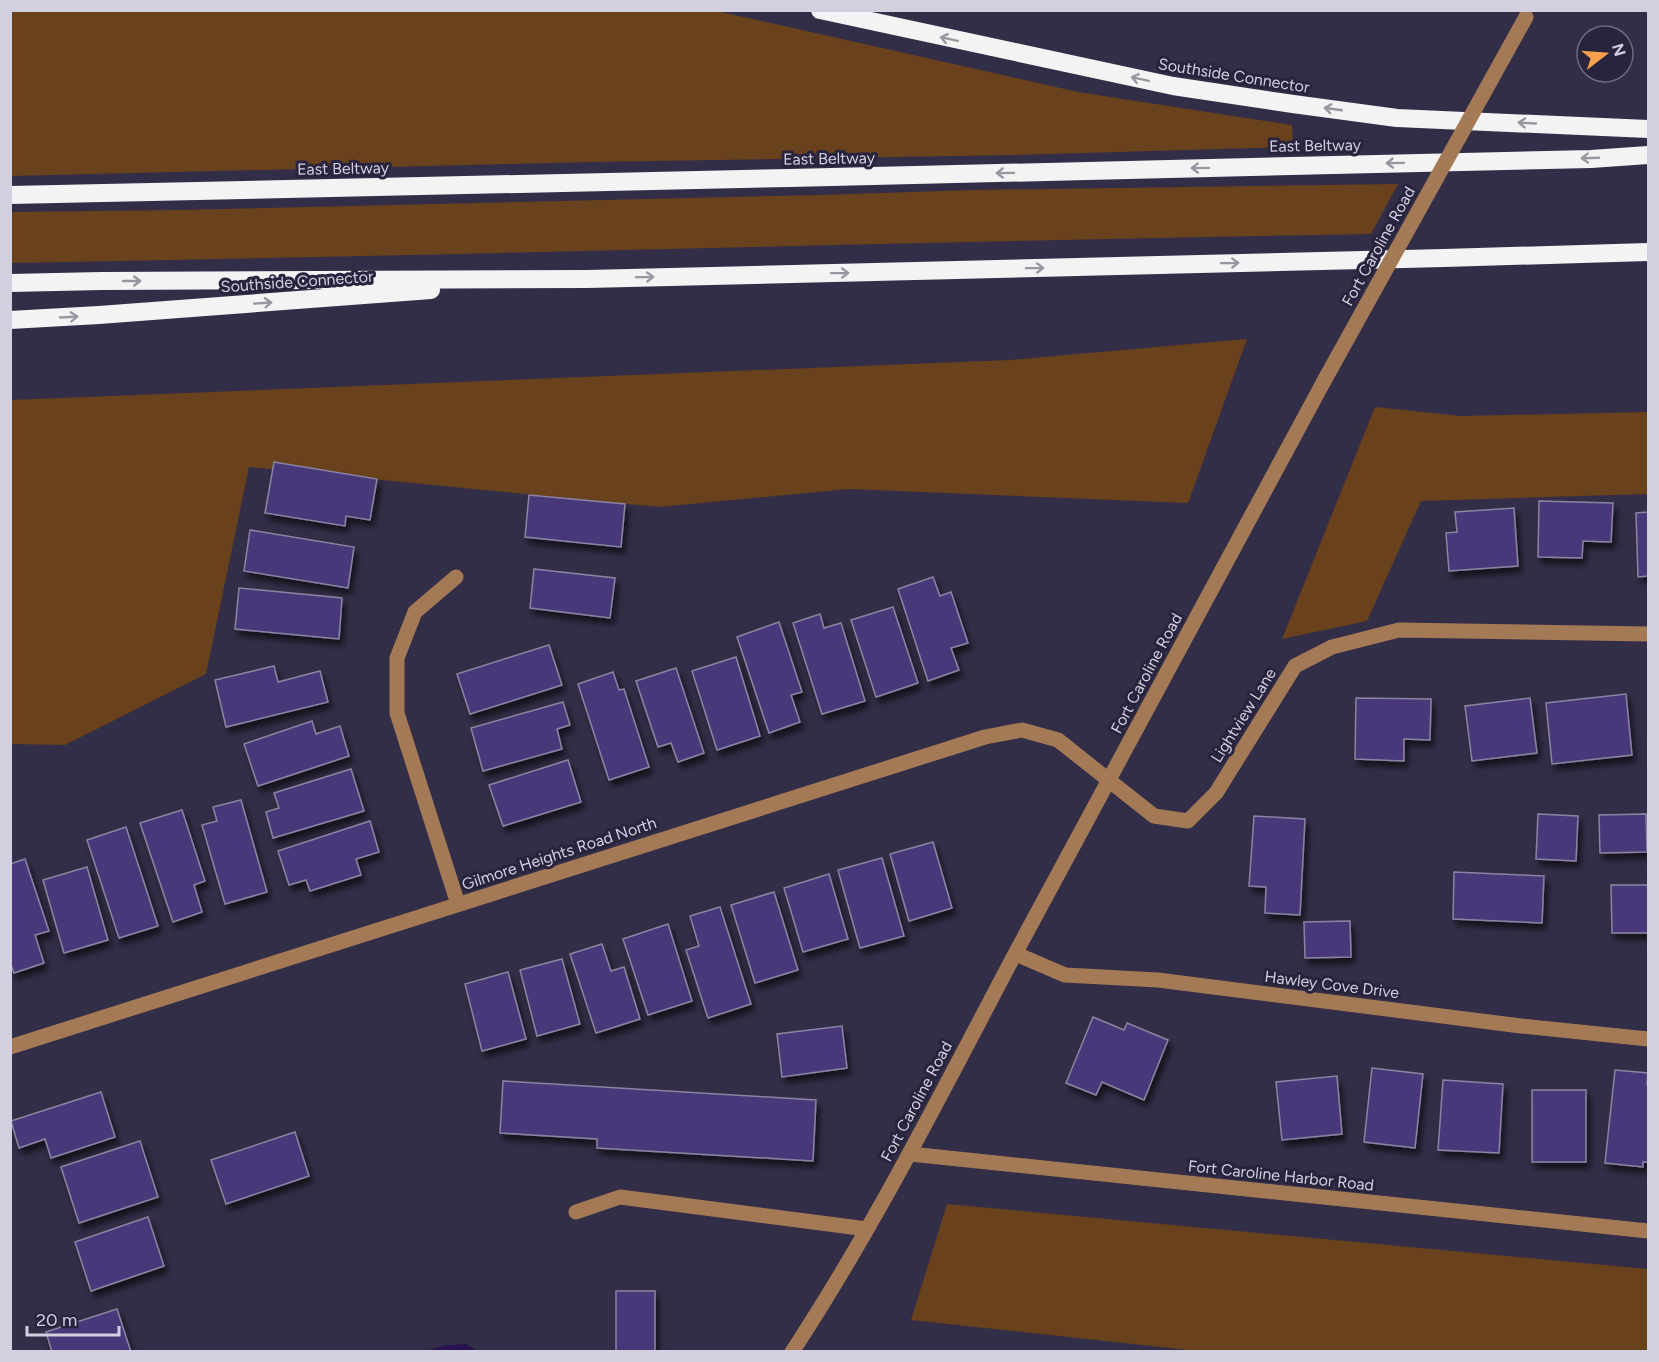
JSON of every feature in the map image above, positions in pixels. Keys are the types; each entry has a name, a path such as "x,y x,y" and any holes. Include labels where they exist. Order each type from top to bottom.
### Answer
{"highway":[{"name":"Southside Connector","path":"820,10 1173,86 1293,104 1397,118 1648,129"},
{"name":"East Beltway","path":"10,195 778,179 1592,159 1648,155"},
{"path":"10,283 587,279 1648,252"},
{"name":"Southside Connector","path":"10,320 587,279"}],"street":[{"name":"Fort Caroline Road","path":"792,1352 829,1296 910,1154 1324,381 1528,14"},
{"path":"456,577 416,612 397,658 398,713 458,904"},
{"name":"Lightview Lane","path":"1109,780 1154,816 1188,821 1216,793 1295,666 1332,647 1399,630 1648,634"},
{"name":"Gilmore Heights Road North","path":"10,1047 985,737 1022,730 1058,741 1109,780"},
{"name":"Hawley Cove Drive","path":"1016,954 1065,975 1158,980 1521,1026 1648,1039"},
{"name":"Fort Caroline Harbor Road","path":"910,1154 1648,1231"},
{"path":"576,1212 620,1197 867,1229"}],"shaded area":[{"path":"10,11 717,11 1078,92 1292,125 1293,147 11,176"},
{"path":"1398,184 1371,234 11,263 11,212 179,210 973,190"},
{"path":"1247,339 1188,503 849,489 659,507 249,467 206,674 65,745 11,744 11,400 1010,360"},
{"path":"1375,407 1461,416 1648,412 1648,494 1421,501 1367,621 1282,639"},
{"path":"947,1204 1648,1269 1648,1351 1207,1352 911,1320"},
{"path":"466,1344 477,1351 425,1351 446,1345"}],"building":[{"path":"274,462 377,479 370,520 346,516 345,526 265,513"},
{"path":"529,495 625,504 621,547 525,537"},
{"path":"1539,501 1613,503 1611,542 1583,541 1582,558 1538,557"},
{"path":"1514,508 1518,566 1449,571 1446,533 1457,532 1455,512"},
{"path":"1648,512 1648,576 1638,577 1636,513"},
{"path":"250,530 354,547 348,588 244,571"},
{"path":"534,569 615,578 610,618 530,608"},
{"path":"933,577 940,596 951,592 968,643 951,648 959,670 928,681 898,589"},
{"path":"239,588 342,598 339,639 235,629"},
{"path":"893,607 918,683 876,697 851,620"},
{"path":"820,614 824,628 841,623 865,701 822,714 793,623"},
{"path":"779,622 802,692 791,695 800,722 769,733 737,637"},
{"path":"549,645 562,685 470,714 457,674"},
{"path":"736,657 760,736 717,750 692,671"},
{"path":"274,666 278,682 320,671 328,702 226,727 215,680"},
{"path":"676,668 704,753 678,762 671,743 658,747 636,681"},
{"path":"613,672 619,690 624,689 649,767 609,780 578,684"},
{"path":"1626,694 1632,755 1552,764 1546,703"},
{"path":"1356,698 1431,699 1430,740 1404,739 1404,761 1355,759"},
{"path":"1530,698 1537,753 1472,761 1465,706"},
{"path":"563,702 570,725 557,729 562,749 483,771 471,728"},
{"path":"312,721 316,734 340,726 349,756 258,786 244,744"},
{"path":"568,760 581,802 503,826 489,785"},
{"path":"351,769 364,811 273,838 266,812 279,808 274,793"},
{"path":"241,800 267,892 225,904 202,825 217,821 213,807"},
{"path":"182,810 205,881 194,885 202,912 173,922 140,823"},
{"path":"1538,814 1578,816 1576,861 1536,859"},
{"path":"1646,814 1647,852 1600,853 1599,815"},
{"path":"1254,816 1305,819 1300,915 1265,913 1266,887 1249,886"},
{"path":"370,821 379,852 356,859 361,875 310,891 306,880 289,885 278,851"},
{"path":"126,827 158,926 119,938 87,840"},
{"path":"933,842 952,908 909,921 890,854"},
{"path":"882,858 904,936 860,948 838,870"},
{"path":"25,859 49,931 35,935 44,963 14,973 10,962 10,864"},
{"path":"87,867 108,940 64,953 43,880"},
{"path":"1454,872 1544,876 1542,923 1453,919"},
{"path":"829,874 848,939 803,952 784,888"},
{"path":"1611,885 1648,885 1648,933 1612,933"},
{"path":"774,892 798,970 755,983 731,905"},
{"path":"720,907 751,1004 708,1018 686,950 699,946 690,916"},
{"path":"1350,921 1351,957 1305,958 1304,922"},
{"path":"668,924 692,1001 648,1015 623,939"},
{"path":"602,944 611,971 624,967 640,1019 596,1033 570,954"},
{"path":"562,959 580,1024 537,1036 520,970"},
{"path":"508,972 526,1039 482,1051 465,984"},
{"path":"1093,1017 1124,1030 1127,1023 1168,1040 1144,1100 1102,1082 1096,1095 1066,1083"},
{"path":"842,1026 847,1068 782,1077 777,1034"},
{"path":"1372,1068 1423,1074 1415,1148 1364,1142"},
{"path":"1615,1070 1648,1073 1648,1162 1643,1162 1643,1167 1605,1163"},
{"path":"1337,1076 1342,1134 1282,1140 1276,1082"},
{"path":"1443,1080 1503,1084 1499,1153 1438,1150"},
{"path":"503,1081 816,1100 813,1161 597,1148 597,1139 500,1133"},
{"path":"1532,1090 1586,1090 1586,1162 1532,1162"},
{"path":"101,1092 115,1137 51,1158 45,1139 19,1148 11,1121"},
{"path":"295,1132 309,1176 226,1204 211,1160"},
{"path":"140,1141 158,1197 79,1223 61,1167"},
{"path":"148,1217 164,1266 91,1291 75,1242"},
{"path":"616,1291 655,1291 655,1352 616,1352"},
{"path":"117,1309 131,1352 52,1352 46,1332"}]}
